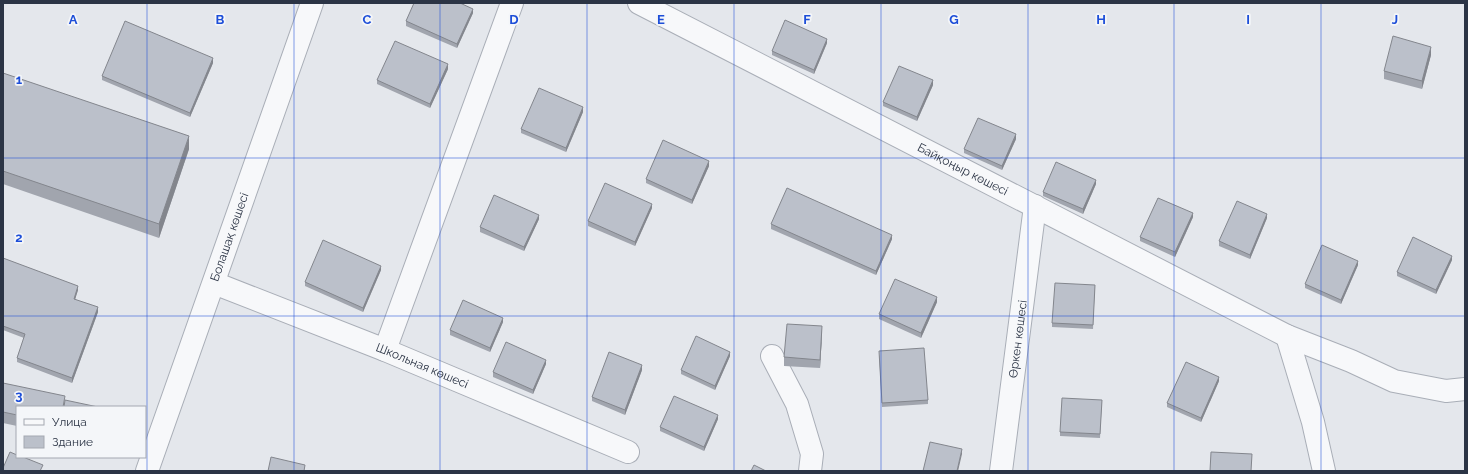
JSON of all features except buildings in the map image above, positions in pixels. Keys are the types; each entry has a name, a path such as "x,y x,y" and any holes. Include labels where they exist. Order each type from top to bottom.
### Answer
{"street":[{"name":"Болашақ көшесі","path":"147,471 312,3"},
{"path":"384,350 512,3"},
{"name":"Байқоңыр көшесі","path":"639,3 1287,336 1351,361 1394,381 1446,391 1465,389"},
{"name":"Өркен көшесі","path":"1001,471 1035,206"},
{"name":"Школьная көшесі","path":"214,283 384,350 628,452"},
{"path":"1287,336 1313,422 1324,471"},
{"path":"772,356 797,404 812,454 810,471"}]}
